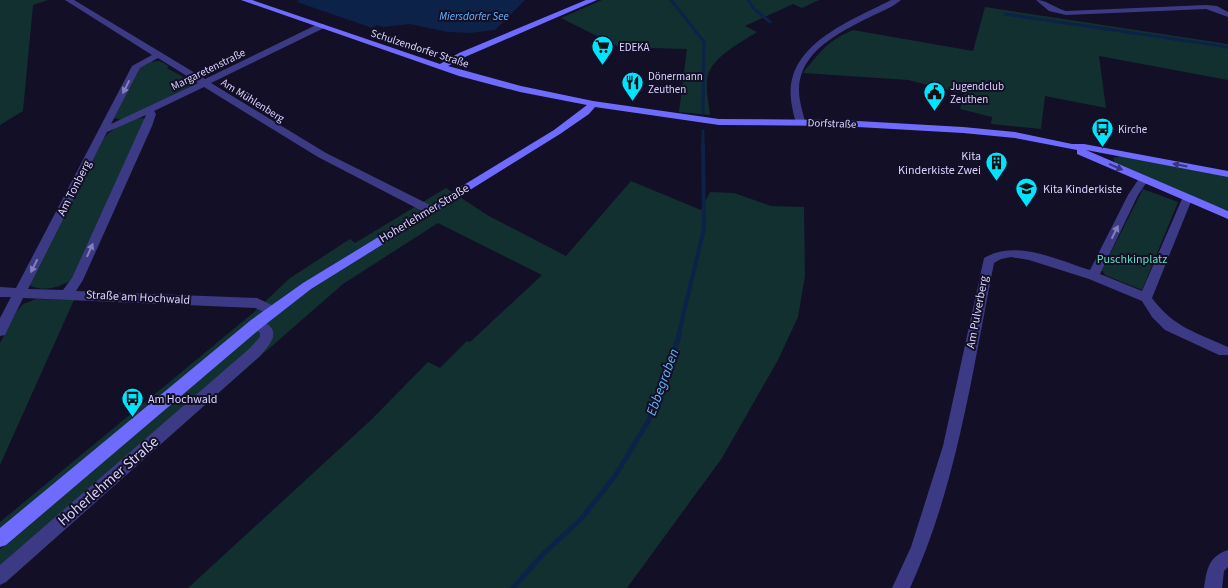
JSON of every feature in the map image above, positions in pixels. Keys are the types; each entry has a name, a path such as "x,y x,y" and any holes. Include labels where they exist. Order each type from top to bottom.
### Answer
{"main road":[{"name":"Schulzendorfer Straße","path":"245,0 441,67 500,84 592,104"},
{"path":"441,67 462,55 592,0"},
{"name":"Dorfstraße","path":"592,104 712,122 800,122 994,133 1027,137 1072,147 1187,199 1228,215"},
{"name":"Hoherlehmer Straße","path":"0,538 273,311 316,280 573,122 586,112 592,104"},
{"name":"Dorfstraße","path":"1072,147 1084,147 1228,174"}],"street":[{"name":"Am Mühlenberg","path":"69,0 322,155 430,210"},
{"path":"800,122 795,85 800,68 807,58 817,46 833,34 897,0"},
{"path":"1040,0 1059,12 1206,6 1228,15"},
{"name":"Margaretenstraße","path":"104,130 321,26"},
{"name":"Am Tonberg","path":"0,331 136,66 158,55"},
{"path":"68,293 77,280 147,126 151,114 148,110"},
{"path":"1093,276 1133,195 1144,179"},
{"path":"1187,199 1170,235 1146,298 1157,314 1170,326 1224,351"},
{"name":"Am Pulverberg","path":"901,588 921,542 951,446 988,261 998,255 1011,253 1030,256 1093,276 1146,298"},
{"name":"Straße am Hochwald","path":"0,292 68,293 257,303 273,311"},
{"name":"Hoherlehmer Straße","path":"0,576 254,352 267,339 267,331 256,324"},
{"path":"1213,588 1217,565 1222,559 1228,558"}],"green space":[{"path":"0,0 48,0 33,5 23,111 0,125"},
{"path":"602,0 819,0 802,8 793,4 745,26 757,32 724,54 709,72 707,88 710,115 679,112 687,49 619,47 561,18"},
{"path":"985,7 1228,44 1228,80 1099,56 1106,108 1045,96 1041,129 991,124 992,117 960,109 964,94 908,80 803,73 830,43 853,30 973,51"},
{"path":"160,61 169,66 167,68 185,78 189,78 194,82 193,85 121,120 114,118 140,68 151,62"},
{"path":"143,118 146,120 72,280 52,288 41,289 31,286 30,280 104,138 122,125"},
{"path":"1122,156 1228,176 1228,210 1200,201 1115,163 1113,158"},
{"path":"631,181 701,210 710,192 734,193 771,206 804,207 805,276 798,317 778,360 722,458 627,588 188,588 372,419 428,362 440,368 467,341 470,342 542,275 438,223 343,284 0,584 0,549 6,544 0,538 0,522 253,313 290,278 350,239 355,243 446,188 489,216 566,256"},
{"name":"Puschkinplatz","path":"1143,189 1178,202 1142,290 1105,275 1102,270"},
{"path":"36,299 74,300 0,465 0,343 17,311 23,304"}],"water":[{"name":"Miersdorfer See","path":"299,0 525,0 495,30 470,33 447,32 410,24 383,27 377,25 372,28 297,2"}],"waterway":[{"name":"Ebbegraben","path":"671,0 704,42 703,113"},
{"path":"748,0 753,8 770,22"},
{"path":"1005,14 1228,47"},
{"name":"Ebbegraben","path":"703,131 703,144"},
{"name":"Ebbegraben","path":"678,337 704,228 703,144"},
{"name":"Ebbegraben","path":"513,588 544,553 581,519 615,476 649,420 679,336"}],"place":[{"name":"EDEKA","path":"603,66"},
{"name":"Dönermann Zeuthen","path":"632,101"},
{"name":"Jugendclub Zeuthen","path":"934,111"},
{"name":"Kirche","path":"1102,148"},
{"name":"Kita Kinderkiste Zwei","path":"997,182"},
{"name":"Kita Kinderkiste","path":"1027,208"},
{"name":"Am Hochwald","path":"132,418"}]}
